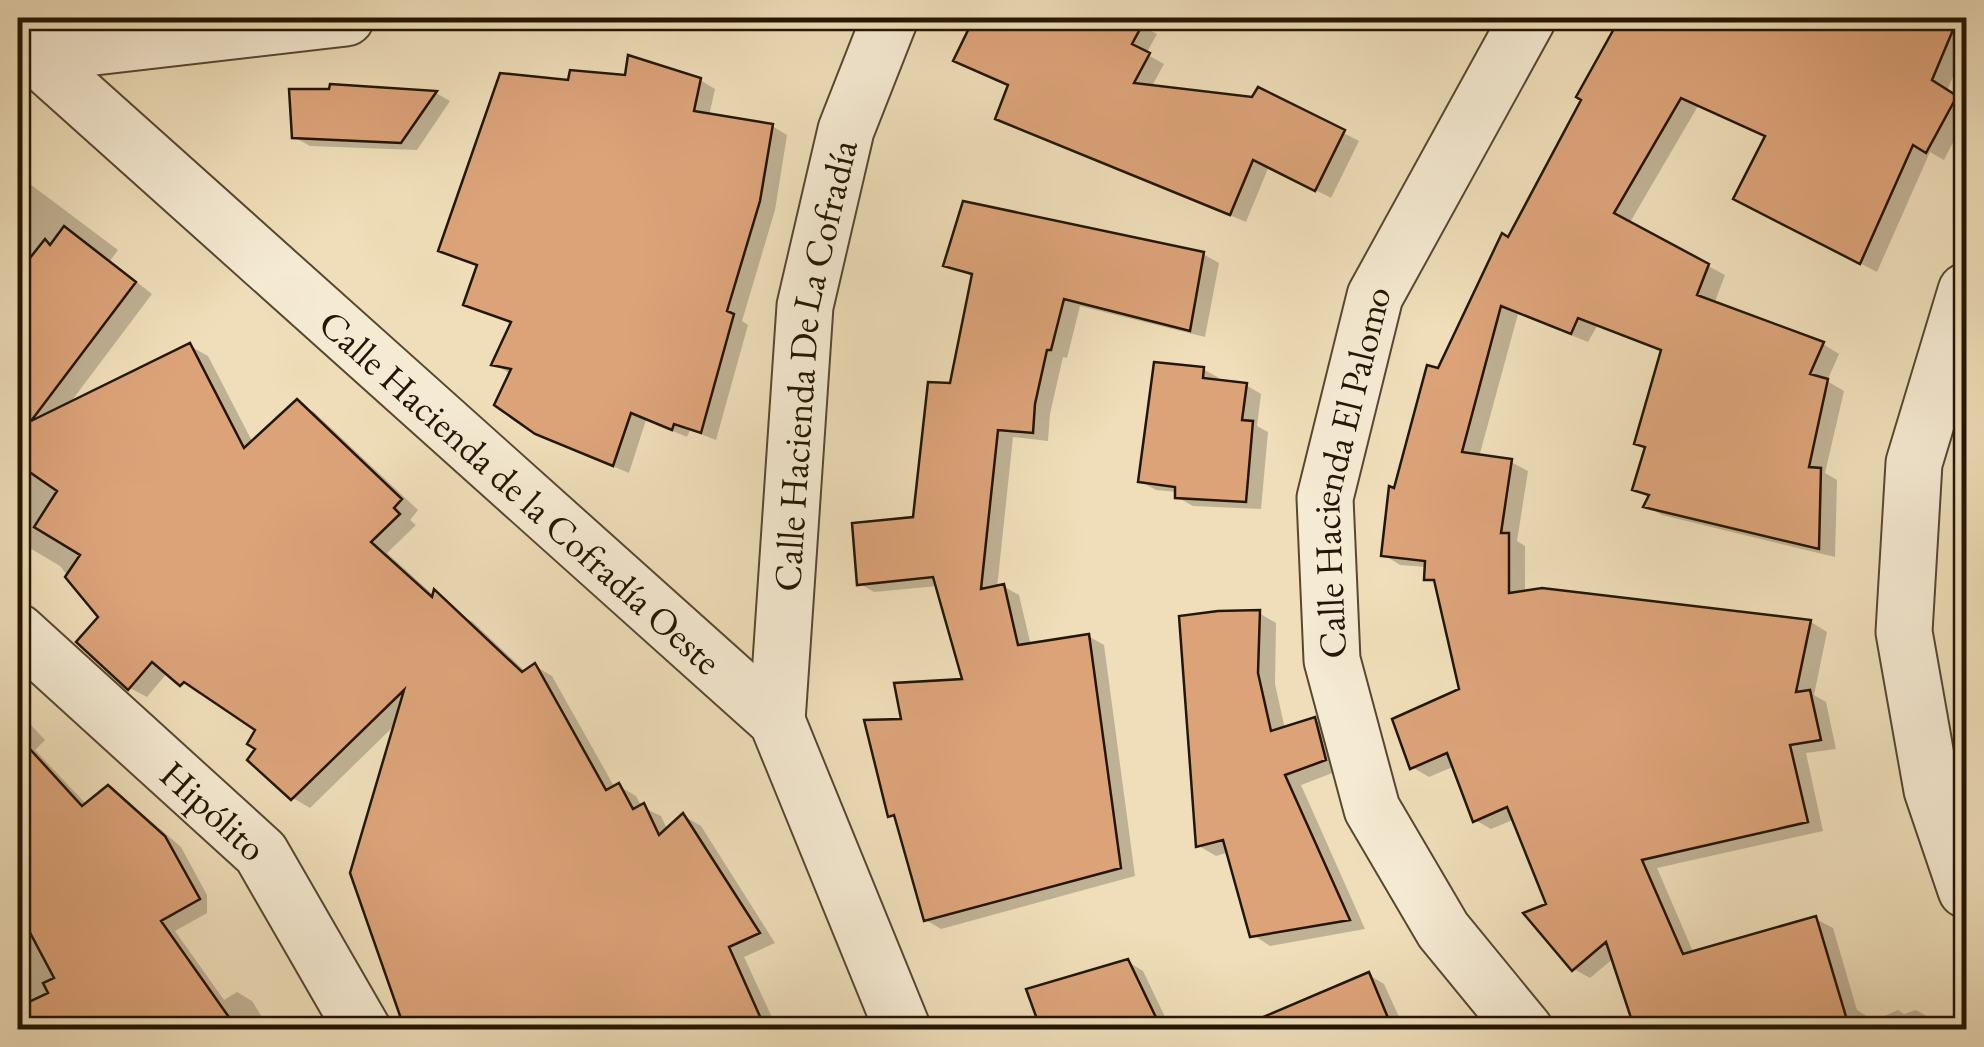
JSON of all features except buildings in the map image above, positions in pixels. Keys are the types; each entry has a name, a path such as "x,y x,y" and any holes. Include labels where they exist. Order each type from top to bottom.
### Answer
{"street":[{"path":"26,47 346,18"},
{"name":"Calle Hacienda De La Cofradía","path":"777,721 805,306 846,130 890,18"},
{"name":"Calle Hacienda El Palomo","path":"1525,1030 1443,930 1372,809 1332,660 1326,498 1375,296 1528,18"},
{"name":"Calle Hacienda de la Cofradía Oeste","path":"26,47 777,721 903,1030"},
{"path":"1966,292 1914,463 1904,632 1932,790 1966,890"},
{"name":"Hipólito","path":"18,632 261,853 363,1030"}]}
